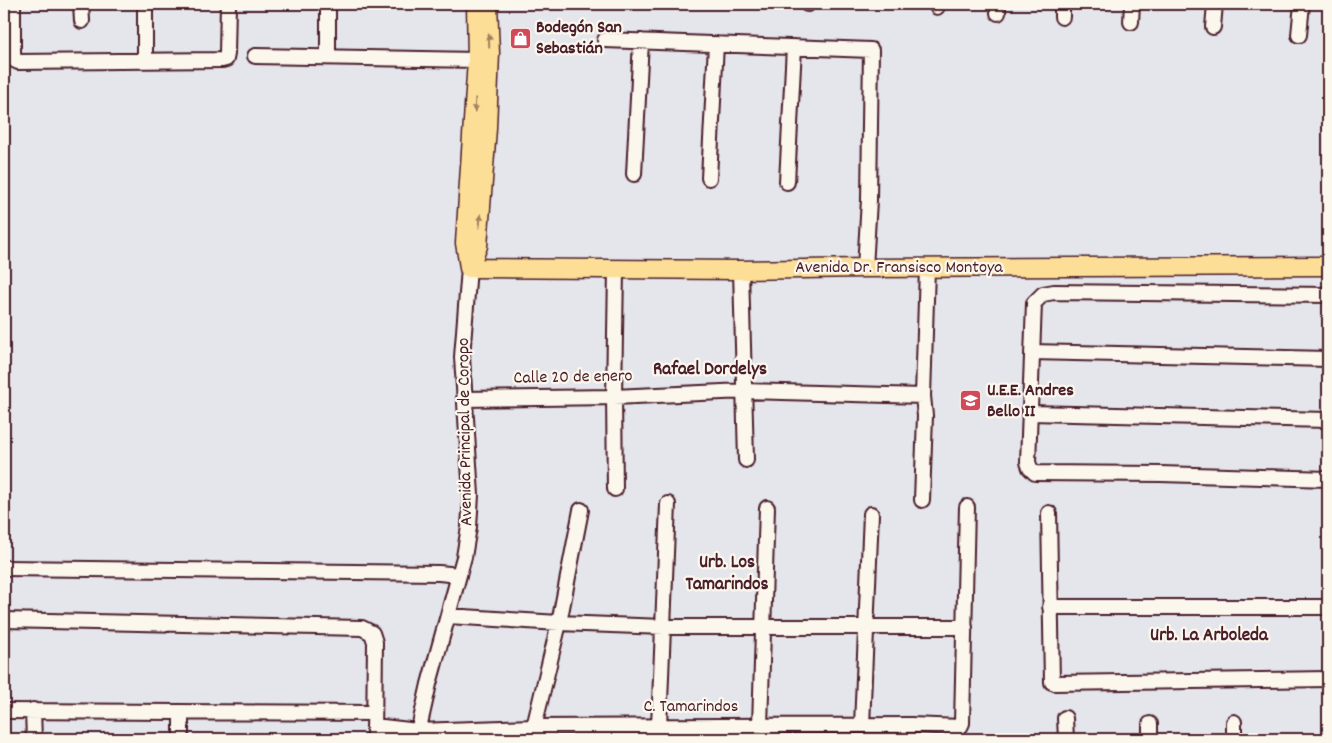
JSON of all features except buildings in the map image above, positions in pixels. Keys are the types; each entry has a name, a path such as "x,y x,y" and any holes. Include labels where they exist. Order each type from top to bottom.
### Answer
{"main road":[{"name":"Avenida Principal de Coropo","path":"469,268 464,243 477,60 476,4"},
{"name":"Avenida Principal de Coropo","path":"469,268 478,246 487,128 490,53 488,4"},
{"name":"Avenida Dr. Fransisco Montoya","path":"469,268 742,270 1328,266"}],"street":[{"path":"13,4 13,53 14,60 18,62 226,59 228,4"},
{"path":"82,4 82,21"},
{"path":"144,61 145,4"},
{"path":"328,4 328,57"},
{"path":"1131,22 1132,4"},
{"path":"1213,27 1215,4"},
{"path":"1299,35 1302,4"},
{"path":"605,40 871,50 869,200 865,268"},
{"path":"634,174 641,41"},
{"path":"709,178 716,44"},
{"path":"787,182 794,47"},
{"path":"255,56 477,60"},
{"name":"Avenida Principal de Coropo","path":"418,735 459,575 469,527 471,495 462,357 469,268"},
{"path":"922,500 927,268"},
{"path":"615,489 616,270"},
{"path":"742,270 746,460"},
{"path":"1328,295 1047,293 1039,296 1034,303 1028,462 1030,468 1035,473 1161,474 1328,479"},
{"path":"1032,352 1328,359"},
{"name":"Calle 20 de enero","path":"464,399 614,397 744,392 923,396"},
{"path":"1030,413 1328,420"},
{"path":"659,726 668,504"},
{"path":"448,616 558,623 664,626 965,627 967,507"},
{"path":"760,726 767,508"},
{"path":"534,727 581,510"},
{"path":"1049,513 1050,678 1052,682 1328,679"},
{"path":"862,725 871,514"},
{"path":"4,568 329,571 459,575"},
{"path":"1050,607 1328,607"},
{"path":"4,620 362,628 372,633 375,642 374,726"},
{"name":"C. Tamarindos","path":"4,711 181,712 374,726 418,735 534,727 659,726 722,732 760,726 862,725 911,732 960,727 962,723 965,627"},
{"path":"33,710 34,739"},
{"path":"181,712 181,739"},
{"path":"1065,718 1066,739"},
{"path":"1234,722 1234,739"},
{"path":"1150,724 1150,739"}],"place":[{"name":"Bodegón San Sebastián","path":"520,38"},
{"name":"U.E.E. Andres Bello II","path":"971,401"}],"district":[{"name":"Rafael Dordelys","path":"710,370"},
{"name":"Urb. Los Tamarindos","path":"727,574"},
{"name":"Urb. La Arboleda","path":"1209,636"}]}
